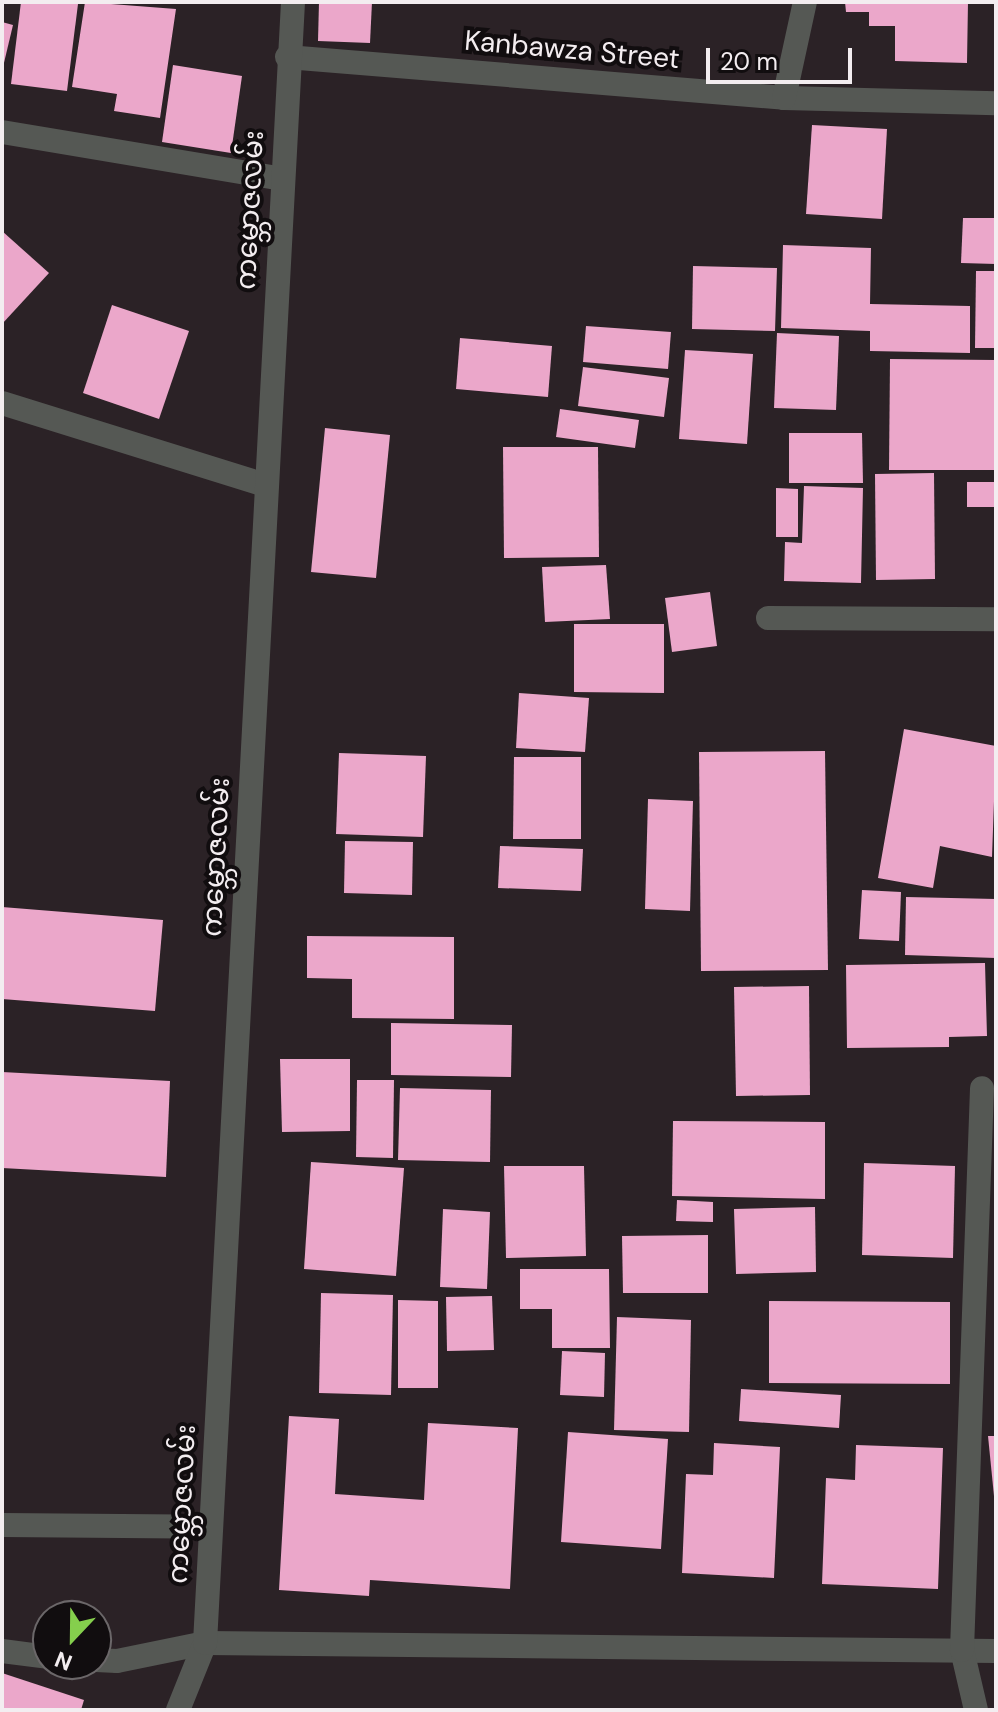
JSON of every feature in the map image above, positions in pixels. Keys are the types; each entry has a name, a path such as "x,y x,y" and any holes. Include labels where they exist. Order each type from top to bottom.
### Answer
{"street":[{"name":"ကမ္ဘောဇလမ်း","path":"178,1710 205,1643 287,57 293,2"},
{"path":"784,98 805,2"},
{"name":"Kanbawza Street","path":"287,57 784,98 996,103"},
{"path":"2,132 282,179"},
{"path":"2,403 266,485"},
{"path":"768,618 996,619"},
{"path":"976,1710 962,1650 982,1088"},
{"path":"2,1525 211,1527"},
{"path":"112,1661 205,1643 996,1651"},
{"path":"2,1651 32,1655"}],"building":[{"path":"21,2 78,4 67,91 11,84"},
{"path":"85,2 176,9 160,118 114,111 117,94 72,87"},
{"path":"319,2 372,2 370,43 318,41"},
{"path":"845,2 968,2 967,63 895,61 895,26 869,26 869,12 846,12"},
{"path":"2,22 13,25 3,67 2,66"},
{"path":"173,65 242,76 231,153 162,142"},
{"path":"812,125 887,129 882,219 806,214"},
{"path":"963,218 996,218 996,264 961,263"},
{"path":"2,231 49,273 2,324"},
{"path":"783,245 871,248 870,304 970,306 970,353 870,351 870,331 781,328"},
{"path":"693,266 777,268 775,331 692,329"},
{"path":"976,271 996,271 996,348 975,348"},
{"path":"112,305 189,331 159,419 83,393"},
{"path":"586,326 671,332 668,369 583,362"},
{"path":"777,333 839,336 836,410 774,408"},
{"path":"460,338 552,346 548,397 456,389"},
{"path":"685,350 753,354 747,444 679,439"},
{"path":"890,359 996,360 996,470 889,470"},
{"path":"583,367 669,378 664,417 578,406"},
{"path":"560,409 639,420 635,448 556,437"},
{"path":"325,428 390,435 376,578 311,572"},
{"path":"789,433 862,433 863,483 789,483"},
{"path":"503,447 598,447 599,557 504,558"},
{"path":"934,473 935,579 876,580 875,474"},
{"path":"967,482 996,482 996,507 967,507"},
{"path":"804,486 863,488 861,583 784,581 785,542 802,543"},
{"path":"776,488 798,489 798,537 776,537"},
{"path":"606,565 610,619 545,622 542,567"},
{"path":"710,592 717,646 672,652 665,598"},
{"path":"574,624 664,624 664,693 574,692"},
{"path":"519,693 589,698 585,752 516,748"},
{"path":"904,729 996,746 992,857 940,846 933,888 878,878"},
{"path":"825,751 828,970 701,971 699,752"},
{"path":"339,753 426,756 423,837 336,834"},
{"path":"514,757 581,757 581,839 513,839"},
{"path":"648,799 693,801 690,911 645,909"},
{"path":"345,841 413,842 412,895 344,893"},
{"path":"500,846 583,849 581,891 498,888"},
{"path":"862,890 901,892 899,941 859,939"},
{"path":"906,897 996,899 996,958 905,955"},
{"path":"2,907 163,920 155,1011 2,999"},
{"path":"307,936 454,937 454,1019 352,1018 352,979 307,978"},
{"path":"985,963 987,1036 949,1037 949,1047 847,1048 846,965"},
{"path":"809,986 810,1095 736,1096 734,987"},
{"path":"391,1023 512,1025 511,1077 391,1075"},
{"path":"280,1059 350,1059 350,1131 282,1132"},
{"path":"2,1072 170,1081 166,1177 2,1168"},
{"path":"357,1080 394,1080 393,1158 356,1157"},
{"path":"400,1088 491,1090 490,1162 398,1160"},
{"path":"673,1121 825,1122 825,1199 672,1196"},
{"path":"311,1162 404,1168 396,1276 304,1269"},
{"path":"864,1163 955,1166 953,1258 862,1255"},
{"path":"504,1166 584,1166 586,1256 506,1258"},
{"path":"677,1200 713,1202 713,1222 676,1221"},
{"path":"815,1207 816,1272 736,1274 734,1209"},
{"path":"443,1209 490,1212 487,1289 440,1287"},
{"path":"708,1235 708,1293 623,1293 622,1236"},
{"path":"520,1269 609,1269 610,1348 552,1348 552,1309 520,1309"},
{"path":"321,1293 393,1295 391,1395 319,1393"},
{"path":"492,1296 494,1350 447,1351 446,1297"},
{"path":"398,1300 438,1301 438,1388 398,1388"},
{"path":"769,1301 950,1302 950,1384 769,1383"},
{"path":"617,1317 691,1320 689,1432 614,1430"},
{"path":"562,1351 605,1353 604,1397 560,1395"},
{"path":"741,1389 841,1395 839,1428 739,1421"},
{"path":"289,1416 339,1419 335,1494 424,1500 428,1423 518,1428 510,1589 370,1580 369,1596 279,1590"},
{"path":"568,1432 668,1439 661,1549 561,1542"},
{"path":"988,1436 996,1436 996,1496 994,1496"},
{"path":"714,1443 780,1447 774,1578 682,1573 686,1474 713,1475"},
{"path":"856,1445 943,1448 938,1589 822,1584 826,1478 855,1480"},
{"path":"2,1673 84,1700 81,1710 2,1710"}]}
